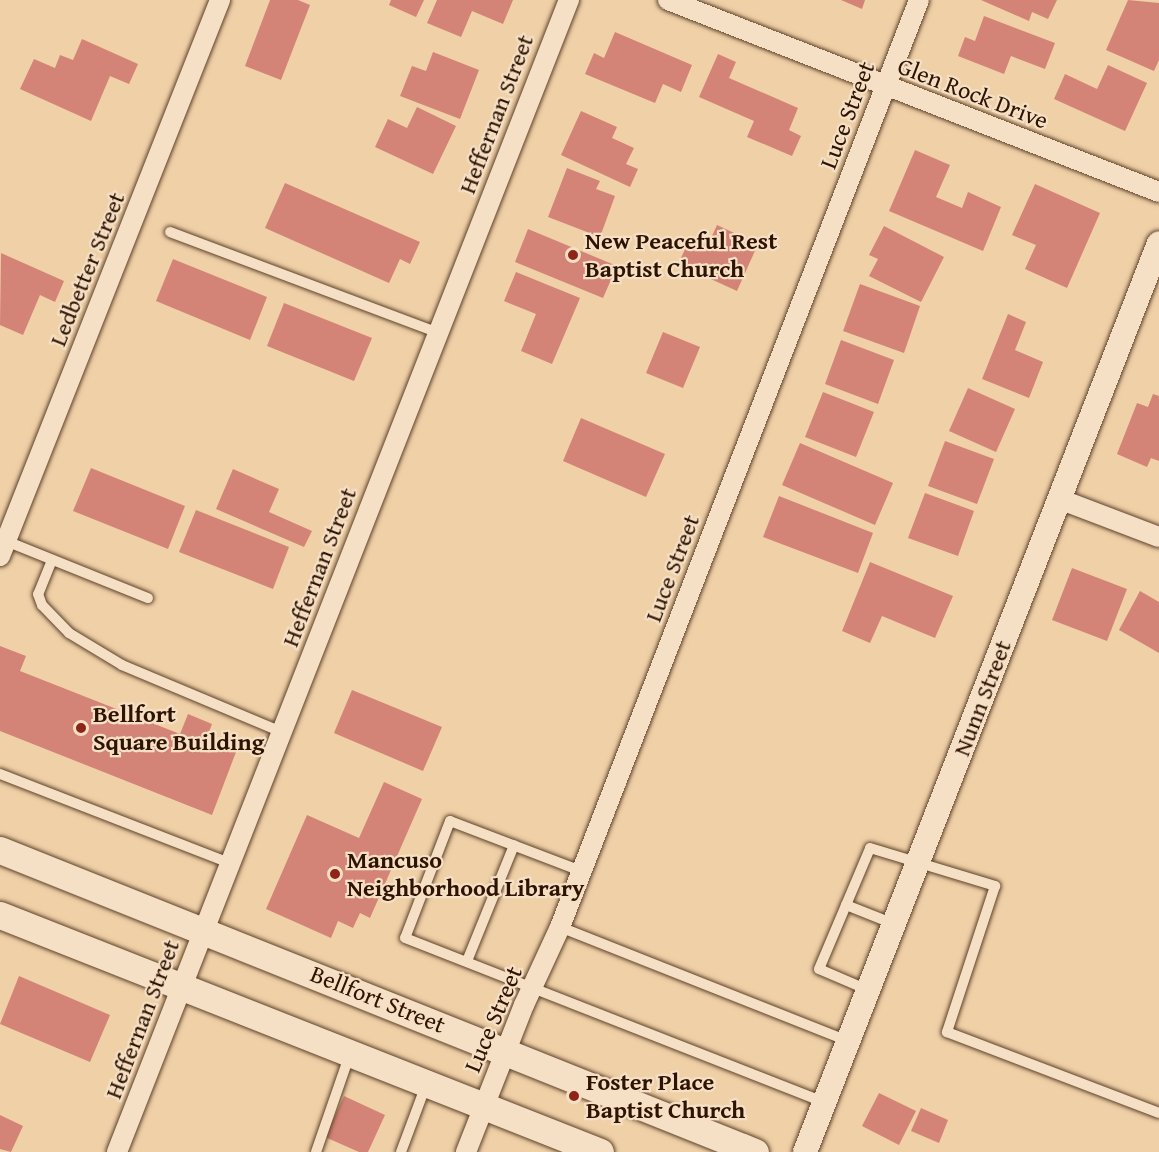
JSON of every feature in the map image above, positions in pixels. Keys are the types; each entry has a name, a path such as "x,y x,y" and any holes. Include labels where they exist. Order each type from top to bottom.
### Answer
{"main road":[{"name":"Bellfort Street","path":"0,850 507,1050 755,1152"},
{"path":"0,915 600,1152"}],"street":[{"name":"Ledbetter Street","path":"3,549 220,0"},
{"name":"Heffernan Street","path":"117,1152 569,0"},
{"name":"Glen Rock Drive","path":"668,0 885,87 1159,192"},
{"name":"Luce Street","path":"466,1152 560,927 919,0"},
{"name":"Nunn Street","path":"805,1152 1159,243"},
{"path":"1059,499 1159,537"}],"lane":[{"path":"170,232 438,333"},
{"path":"3,549 52,560 148,598"},
{"path":"52,560 38,594 49,614 69,633 122,665 281,732"},
{"path":"0,774 230,862"},
{"path":"581,871 450,821 405,938 534,986 824,1102"},
{"path":"467,961 514,845"},
{"path":"868,990 819,969 870,848 995,886 948,1032 1159,1113"},
{"path":"846,905 894,924"},
{"path":"560,927 848,1041"},
{"path":"316,1152 351,1053"},
{"path":"400,1152 427,1083"}],"building":[{"path":"270,0 298,0 310,5 281,80 245,66"},
{"path":"391,0 424,0 416,17 389,5"},
{"path":"437,0 513,0 503,24 472,11 461,37 427,23"},
{"path":"841,0 865,0 862,9"},
{"path":"981,0 1057,0 1048,19 1032,12 1029,21"},
{"path":"1128,0 1159,3 1159,60 1154,71 1106,50"},
{"path":"984,16 1055,43 1045,69 1011,56 1004,74 958,56 965,37 975,41"},
{"path":"615,32 692,65 681,92 663,84 655,103 585,74 594,53 604,58"},
{"path":"82,39 138,64 129,84 110,76 91,121 20,89 34,59 55,68 60,55 73,60"},
{"path":"433,52 479,70 460,119 400,96 412,66 426,71"},
{"path":"718,54 736,62 729,78 798,108 789,130 801,136 792,156 747,137 754,121 699,97"},
{"path":"1108,65 1147,83 1125,131 1054,99 1065,74 1097,89"},
{"path":"417,107 456,126 433,174 375,147 388,119 407,128"},
{"path":"581,111 617,127 612,138 634,148 626,164 638,169 630,187 561,155"},
{"path":"915,150 950,165 936,197 962,208 968,192 1001,207 983,251 889,211"},
{"path":"567,168 600,181 596,189 615,196 600,237 548,217"},
{"path":"285,183 420,242 410,264 400,259 389,283 265,228"},
{"path":"1035,184 1100,213 1067,288 1025,269 1036,245 1012,235"},
{"path":"717,225 758,244 737,291 678,264 691,237 708,245"},
{"path":"884,226 944,257 921,302 869,276 878,259 869,255"},
{"path":"528,229 617,266 603,298 515,262"},
{"path":"1,253 64,281 55,302 40,295 23,335 0,325"},
{"path":"173,259 267,297 250,340 156,301"},
{"path":"516,272 580,298 552,364 521,351 536,314 504,301"},
{"path":"860,284 920,306 904,353 843,331"},
{"path":"284,303 372,338 354,381 267,346"},
{"path":"1008,314 1026,322 1015,350 1043,362 1029,398 982,379"},
{"path":"663,332 700,347 683,388 646,373"},
{"path":"841,340 894,360 878,404 825,384"},
{"path":"968,388 1015,409 996,452 949,431"},
{"path":"823,392 874,412 856,457 805,437"},
{"path":"1153,394 1159,396 1159,461 1151,458 1147,467 1117,454 1137,403 1148,407"},
{"path":"581,418 665,454 646,497 563,461"},
{"path":"945,441 994,459 977,504 928,486"},
{"path":"800,443 893,483 875,525 782,485"},
{"path":"91,468 185,506 168,549 73,511"},
{"path":"233,469 279,489 269,512 312,531 304,547 216,509"},
{"path":"925,493 974,511 958,556 908,538"},
{"path":"779,496 873,533 858,573 763,537"},
{"path":"196,510 289,547 273,589 179,552"},
{"path":"870,562 953,596 935,638 882,616 870,643 842,631"},
{"path":"1072,568 1127,589 1107,641 1052,620"},
{"path":"1140,591 1159,602 1159,653 1119,630"},
{"name":"Bellfort Square Building","path":"0,646 26,656 20,671 180,734 188,714 212,724 206,740 236,752 212,815 0,731"},
{"path":"352,690 442,727 423,771 334,733"},
{"name":"Mancuso Neighborhood Library","path":"384,782 422,799 370,918 360,913 353,928 338,921 331,938 266,909 307,815 359,838"},
{"path":"19,976 110,1015 90,1062 0,1024"},
{"path":"879,1093 916,1111 899,1145 862,1126"},
{"path":"344,1096 385,1115 368,1152 359,1152 325,1137"},
{"path":"921,1108 948,1120 939,1143 911,1131"},
{"path":"0,1115 23,1126 11,1152 0,1149"}],"place":[{"name":"New Peaceful Rest Baptist Church","path":"573,255"},
{"name":"Bellfort Square Building","path":"81,728"},
{"name":"Mancuso Neighborhood Library","path":"335,874"},
{"name":"Foster Place Baptist Church","path":"574,1096"}]}
